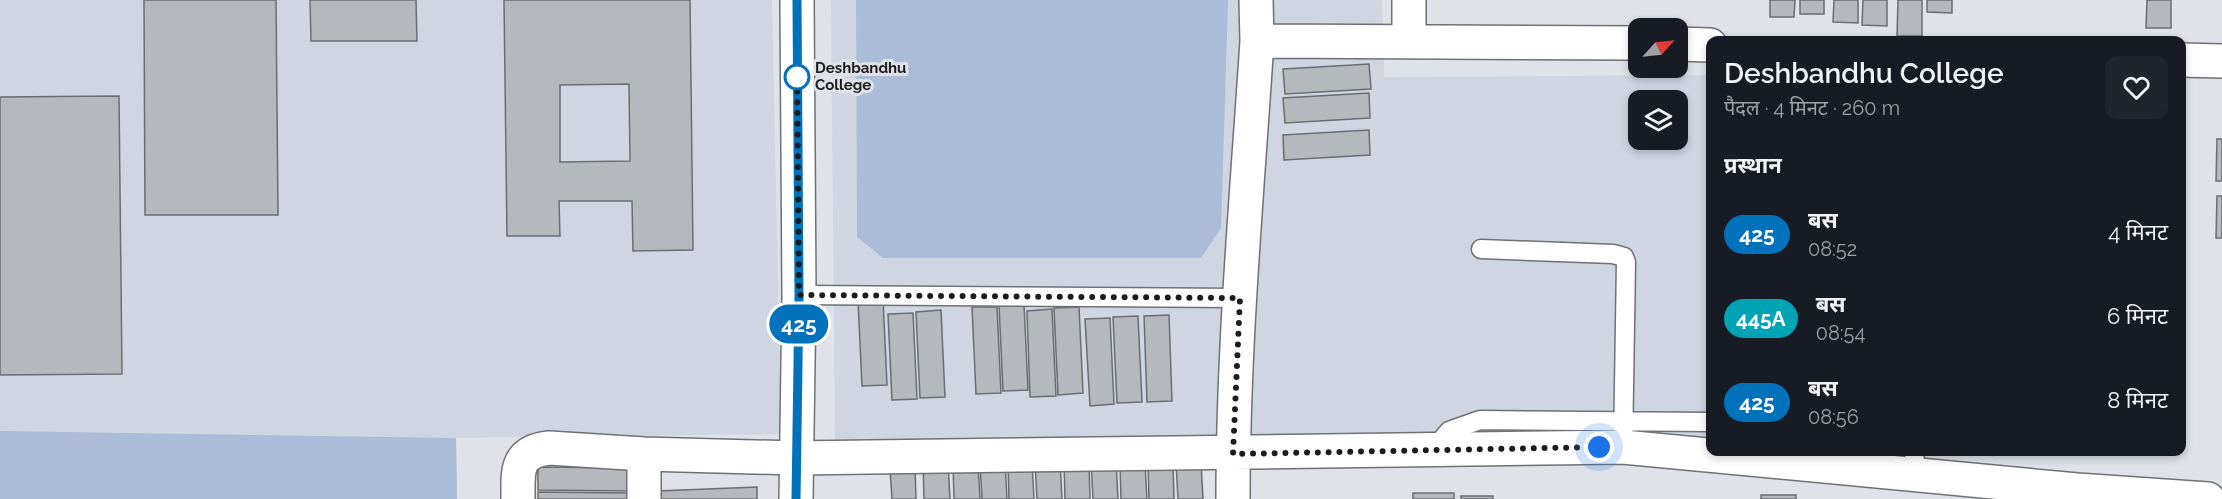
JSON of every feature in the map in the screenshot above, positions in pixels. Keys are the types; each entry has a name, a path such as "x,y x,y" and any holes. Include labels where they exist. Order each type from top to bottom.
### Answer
{"street":[{"path":"796,499 799,295 797,0"},
{"path":"1233,499 1240,298 1257,41 1256,0"},
{"path":"1409,0 1409,42"},
{"path":"1257,41 1628,43"},
{"path":"1688,44 1706,45"},
{"path":"2186,60 2222,61"},
{"path":"518,499 518,471 524,457 537,450 549,448 644,454 796,458 1233,454 1433,450 1623,435 1706,447"},
{"path":"644,454 644,499"},
{"path":"1769,456 1911,475 2208,499"}],"lane":[{"path":"1481,249 1613,254 1624,258 1626,262 1623,435 1706,423"},
{"path":"799,295 1240,298"}],"shaded area":[{"name":"Deshbandhu College","path":"0,0 772,0 781,434 456,438 457,499 0,499"},
{"path":"831,0 1382,0 1384,77 1628,76 1628,78 1688,78 1688,75 1706,75 1706,438 835,443"},
{"path":"856,0 1228,0 1221,228 1201,258 883,258 857,237"},
{"path":"0,431 456,438 457,499 0,499"}],"building":[{"path":"144,0 276,0 278,215 145,215"},
{"path":"310,0 416,0 417,41 311,41"},
{"path":"504,0 690,0 693,250 633,251 632,201 559,201 560,236 507,236","holes":["629,84 630,161 560,162 560,85"]},
{"path":"1770,0 1795,0 1794,17 1770,17"},
{"path":"1800,0 1824,0 1824,14 1800,14"},
{"path":"1834,0 1858,0 1858,23 1833,22"},
{"path":"1863,0 1887,0 1887,26 1862,25"},
{"path":"1898,0 1922,0 1922,36 1897,36"},
{"path":"1927,0 1952,0 1952,13 1927,12"},
{"path":"2147,0 2171,0 2171,28 2146,28"},
{"path":"1369,64 1371,89 1285,94 1283,69"},
{"path":"1369,93 1370,118 1285,123 1283,98"},
{"path":"119,96 122,374 0,375 0,97"},
{"path":"1369,130 1370,155 1284,160 1283,135"},
{"path":"2217,139 2222,139 2222,181 2216,181"},
{"path":"2217,196 2222,196 2222,238 2216,238"},
{"path":"883,299 887,385 862,386 858,300"},
{"path":"1024,304 1028,390 1003,391 999,305"},
{"path":"972,307 997,307 1001,393 976,394"},
{"path":"1079,307 1083,393 1058,395 1054,308"},
{"path":"1052,309 1056,396 1030,397 1027,311"},
{"path":"941,310 945,397 920,398 916,312"},
{"path":"913,313 917,399 892,400 888,314"},
{"path":"1169,315 1172,401 1147,402 1144,316"},
{"path":"1138,316 1142,402 1117,403 1113,317"},
{"path":"1110,318 1114,404 1090,406 1085,319"},
{"path":"1116,460 1118,499 1093,499 1091,461"},
{"path":"1005,461 1007,499 982,499 980,463"},
{"path":"1060,461 1062,499 1037,499 1035,462"},
{"path":"1201,462 1203,499 1178,499 1176,463"},
{"path":"948,463 950,499 924,499 923,464"},
{"path":"1032,463 1034,499 1009,499 1008,464"},
{"path":"1089,463 1090,499 1065,499 1064,464"},
{"path":"1173,463 1174,499 1149,499 1148,464"},
{"path":"978,464 980,499 954,499 953,465"},
{"path":"1145,465 1147,499 1121,499 1120,466"},
{"path":"538,467 629,468 630,491 538,490"},
{"path":"915,468 916,499 892,499 890,469"},
{"path":"757,487 757,499 657,499 657,491"},
{"path":"538,492 630,493 630,499 538,499"},
{"path":"1413,493 1454,493 1454,499 1413,499"},
{"path":"1761,495 1796,495 1796,499 1761,499"},
{"path":"1461,496 1493,496 1493,499 1461,499"}],"bus line":[{"name":"425","path":"796,499 799,295 797,0"}],"place":[{"name":"Deshbandhu College","path":"797,77"}],"route":[{"path":"797,77 797,68 799,295 1240,298 1233,454 1599,447"}]}
